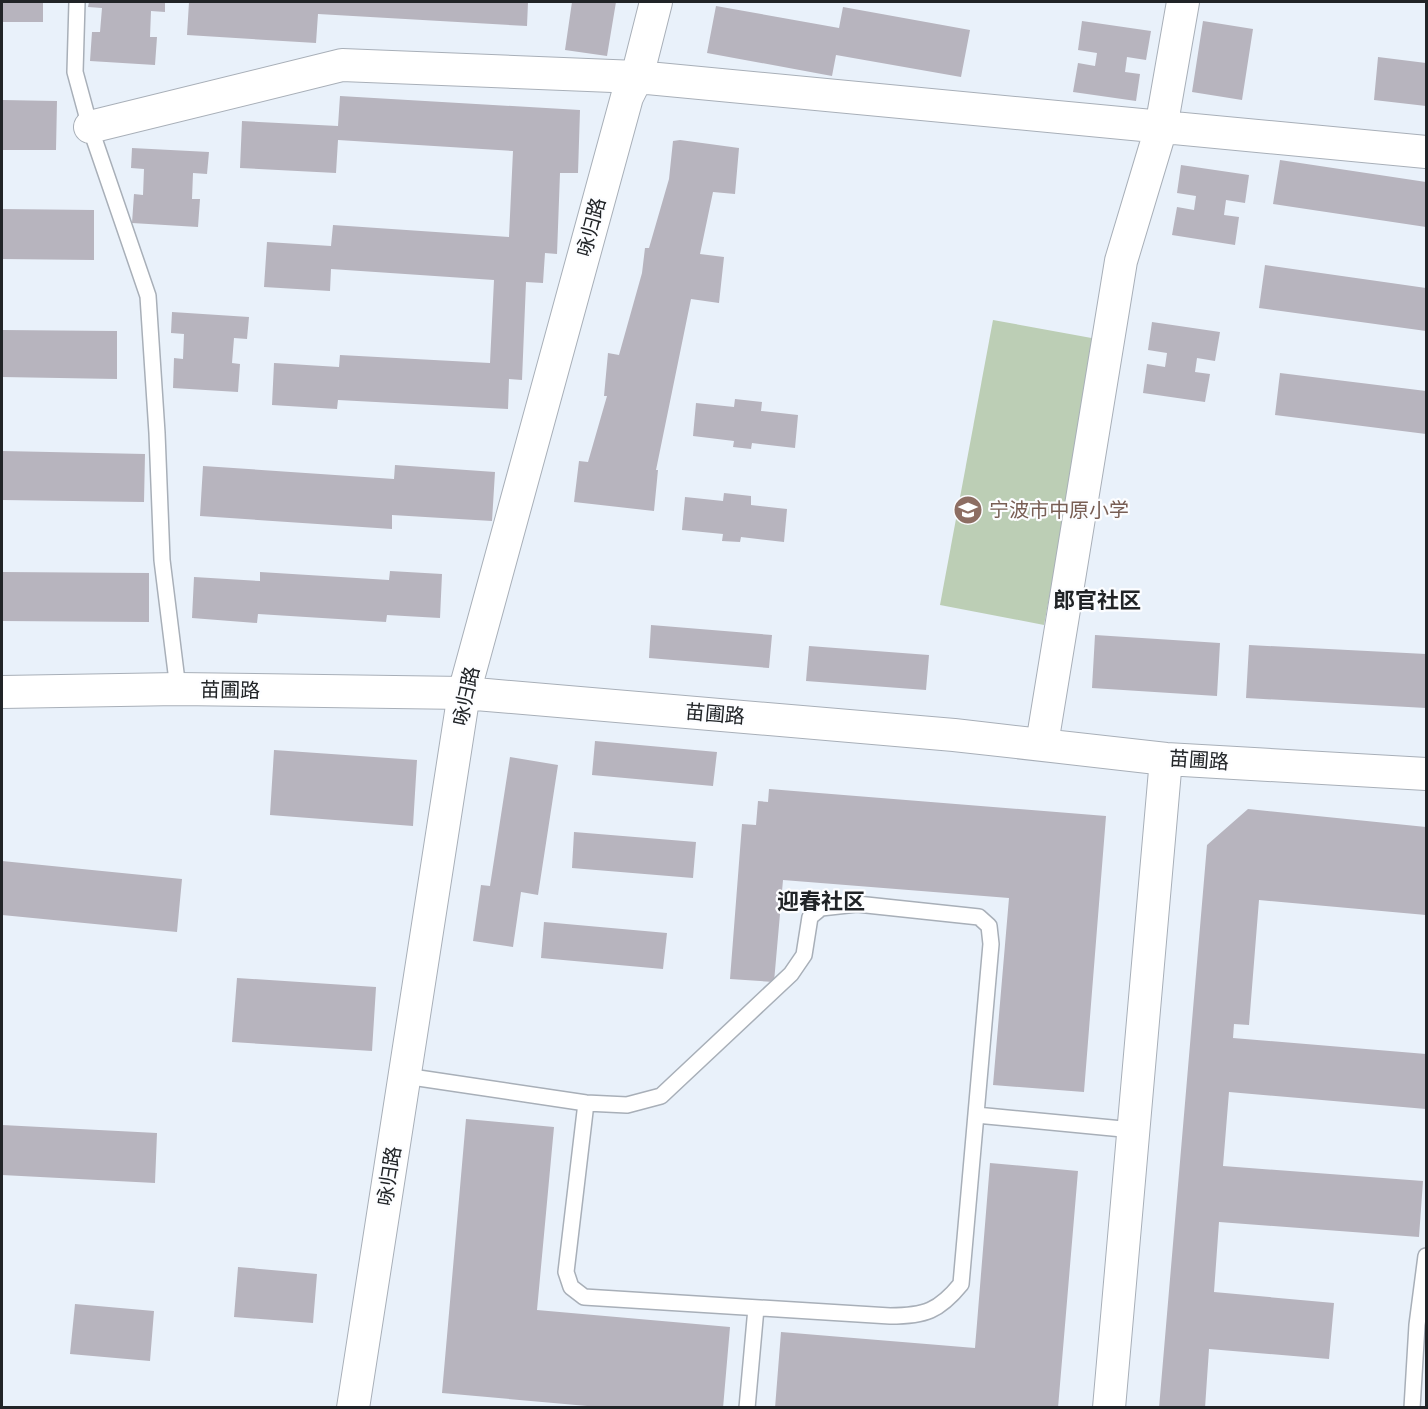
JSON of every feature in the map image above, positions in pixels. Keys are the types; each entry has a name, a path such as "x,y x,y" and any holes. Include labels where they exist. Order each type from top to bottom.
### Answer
{"street":[{"name":"咏归路","path":"353,1407 464,693 627,97 637,77 656,2"},
{"path":"1042,744 1121,261 1161,128 1184,2"},
{"path":"90,127 342,65 637,77 1426,152"},
{"name":"苗圃路","path":"2,692 178,689 464,693 1042,744 1166,759 1426,774"},
{"path":"1109,1407 1166,759"}],"lane":[{"path":"76,2 75,72 90,127 148,296 162,560 178,689"},
{"path":"405,1076 586,1103 627,1105 661,1096 791,974 804,955 810,917 821,908 857,904 979,917 989,926 991,945 961,1284 945,1304 918,1316 584,1297 571,1287 566,1272 586,1103"},
{"path":"976,1115 1133,1130"},
{"path":"1412,1407 1417,1325 1426,1256"},
{"path":"747,1407 756,1308"}],"green space":[{"path":"993,320 1097,339 1044,625 940,605"}],"building":[{"path":"2,2 43,2 43,22 2,22"},
{"path":"89,2 165,2 165,12 151,11 150,37 157,37 155,65 90,61 92,32 100,32 102,8 88,7"},
{"path":"189,2 528,2 527,26 318,14 316,43 187,35"},
{"path":"572,2 616,2 607,56 565,50"},
{"path":"716,6 839,28 843,7 970,30 961,77 836,55 832,76 707,53"},
{"path":"1082,21 1151,31 1146,60 1127,57 1125,72 1140,74 1136,101 1073,92 1078,63 1095,66 1097,53 1078,50"},
{"path":"1203,21 1253,29 1242,100 1192,92"},
{"path":"1378,57 1426,63 1426,106 1374,100"},
{"path":"340,96 580,110 578,173 560,173 557,254 545,253 543,283 526,282 522,380 509,379 508,409 338,400 337,409 272,405 274,363 339,367 340,355 490,363 494,280 331,269 330,291 264,287 267,242 331,246 333,225 509,237 513,151 338,140 336,173 240,168 242,121 338,126"},
{"path":"2,100 57,101 56,150 2,150"},
{"path":"673,141 739,148 735,194 713,192 700,254 724,257 719,303 691,299 656,470 658,470 654,511 574,502 579,461 588,462 607,396 604,396 608,353 619,355 642,273 645,248 649,248 669,179"},
{"path":"132,148 209,152 207,174 193,173 192,199 200,199 198,227 132,223 134,194 143,195 144,169 131,168"},
{"path":"1280,160 1426,182 1426,227 1273,204"},
{"path":"1181,165 1249,175 1245,203 1226,200 1224,215 1239,217 1235,245 1172,235 1177,207 1194,210 1196,196 1177,193"},
{"path":"2,209 94,210 94,260 2,259"},
{"path":"1265,265 1426,288 1426,331 1259,308"},
{"path":"172,312 249,317 247,339 234,338 232,363 240,364 238,392 173,388 174,358 183,359 184,334 171,333"},
{"path":"1152,322 1220,332 1215,361 1197,358 1195,372 1210,374 1205,402 1143,393 1147,364 1165,367 1167,353 1148,350"},
{"path":"2,330 117,331 117,379 2,377"},
{"path":"1280,373 1426,391 1426,434 1275,415"},
{"path":"735,399 762,402 761,411 798,415 795,448 752,443 751,449 733,447 734,441 693,436 696,403 734,407"},
{"path":"2,451 145,454 144,502 2,500"},
{"path":"395,465 495,472 492,521 392,515 392,529 200,516 203,466 394,479"},
{"path":"724,493 751,496 751,505 787,509 784,542 741,537 740,542 722,541 723,534 682,530 685,497 723,501"},
{"path":"390,571 442,574 440,618 387,615 386,622 258,614 257,623 192,618 194,577 260,581 260,572 389,580"},
{"path":"2,572 149,573 149,622 2,621"},
{"path":"651,625 772,635 769,668 649,658"},
{"path":"1095,635 1220,643 1217,696 1092,688"},
{"path":"1249,645 1426,654 1426,708 1246,698"},
{"path":"809,646 929,655 926,690 806,681"},
{"path":"595,741 717,752 713,786 592,775"},
{"path":"274,750 417,760 413,826 270,815"},
{"path":"510,757 558,765 538,895 521,892 513,947 473,941 481,885 490,886"},
{"path":"769,789 1106,816 1084,1092 993,1085 1009,898 783,880 774,982 730,979 742,824 756,825 758,801 768,802"},
{"path":"1248,809 1426,827 1426,915 1259,900 1249,1025 1234,1024 1233,1038 1426,1054 1426,1109 1229,1092 1223,1166 1423,1181 1419,1237 1219,1222 1214,1292 1334,1303 1329,1359 1209,1349 1205,1408 1159,1408 1207,845"},
{"path":"574,832 696,842 693,878 572,868"},
{"path":"2,861 182,879 177,932 2,915"},
{"path":"544,922 667,933 663,969 541,958"},
{"path":"237,978 376,987 372,1051 232,1042"},
{"path":"466,1119 554,1127 537,1310 730,1327 723,1408 610,1408 442,1393"},
{"path":"2,1125 157,1133 155,1183 2,1175"},
{"path":"990,1163 1078,1171 1058,1408 775,1408 781,1332 975,1348"},
{"path":"238,1267 317,1274 313,1323 234,1317"},
{"path":"75,1304 154,1311 150,1361 70,1354"}],"place":[{"name":"宁波市中原小学","path":"968,510"}],"district":[{"name":"郎官社区","path":"1097,600"},
{"name":"迎春社区","path":"821,901"}]}
